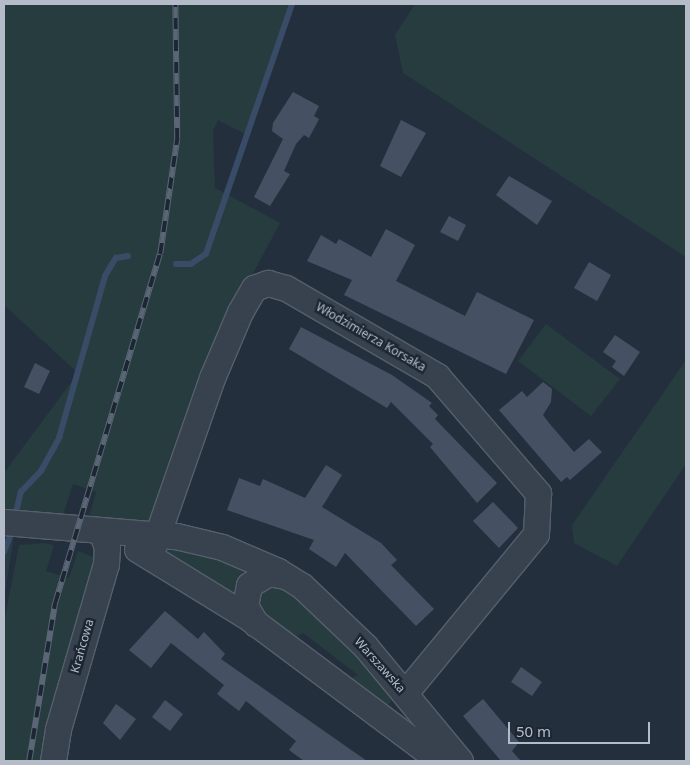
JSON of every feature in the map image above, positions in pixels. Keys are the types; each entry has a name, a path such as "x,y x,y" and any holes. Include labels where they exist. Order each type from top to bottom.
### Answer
{"street":[{"name":"Włodzimierza Korsaka","path":"150,556 212,378 254,288 268,283 286,288 437,376 538,492 536,534 405,693"},
{"name":"Warszawska","path":"11,523 101,531 158,533 222,547 290,578 366,646 460,761"},
{"name":"Warszawska","path":"101,531 150,556 258,625 440,761"},
{"name":"Krańcowa","path":"53,761 58,729 106,564 107,547 101,531"},
{"name":"Warszawska","path":"258,625 245,606 249,585 268,573 290,578"}],"green space":[{"path":"4,4 291,4 245,134 218,120 213,131 215,188 280,223 208,358 152,520 88,520 96,492 73,484 62,518 4,513 4,473 78,373 4,305"},
{"path":"415,4 686,4 686,257 403,73 395,35"},
{"path":"546,324 620,379 591,416 518,361"},
{"path":"686,360 686,464 617,566 574,543 572,525"},
{"path":"14,536 4,598 4,538"},
{"path":"45,543 54,545 46,571 69,578 78,551 98,559 48,761 4,761 4,622 19,545"},
{"path":"160,545 183,547 245,567 233,596 160,551"},
{"path":"279,584 331,622 393,698 389,704 380,707 344,682 358,675 303,633 289,641 267,624 258,606 258,595 265,586"}],"building":[{"path":"293,92 319,106 314,116 319,119 309,138 304,135 296,144 284,171 290,174 270,206 254,197 283,139 272,131 273,123"},
{"path":"401,120 426,133 401,177 380,166"},
{"path":"509,176 552,201 537,225 496,195"},
{"path":"449,216 466,225 458,241 440,232"},
{"path":"386,229 415,245 396,281 465,316 477,292 534,320 506,374 344,295 352,280 307,261 321,235 336,244 339,239 371,257"},
{"path":"589,262 611,275 597,301 574,288"},
{"path":"301,327 392,375 432,403 429,406 438,415 435,419 497,483 477,503 430,447 433,444 391,402 387,408 289,349"},
{"path":"615,335 640,352 624,376 612,367 616,361 603,352"},
{"path":"35,363 50,371 39,394 24,387"},
{"path":"543,382 552,389 551,402 543,415 549,423 574,452 589,439 602,452 570,480 567,477 561,482 499,410 522,391 527,397"},
{"path":"326,465 342,475 322,507 381,543 397,560 391,565 434,609 416,626 345,553 336,567 309,549 314,540 227,510 239,478 260,486 263,479 305,498"},
{"path":"493,502 518,528 499,548 473,521"},
{"path":"165,611 198,639 204,632 225,654 221,659 367,761 304,761 289,750 296,741 246,701 239,711 217,694 224,685 171,643 151,668 129,650"},
{"path":"521,667 542,682 532,696 511,682"},
{"path":"483,699 519,742 512,751 521,761 501,761 463,716"},
{"path":"165,700 183,714 170,731 152,717"},
{"path":"116,704 136,719 120,740 103,723"}],"waterway":[{"path":"176,264 191,264 206,254 292,4"},
{"path":"15,517 21,492 41,471 59,438 105,276 116,258 128,256"},
{"path":"4,552 13,529"}],"railway":[{"path":"29,761 55,603 160,254 177,139 175,4"}]}
